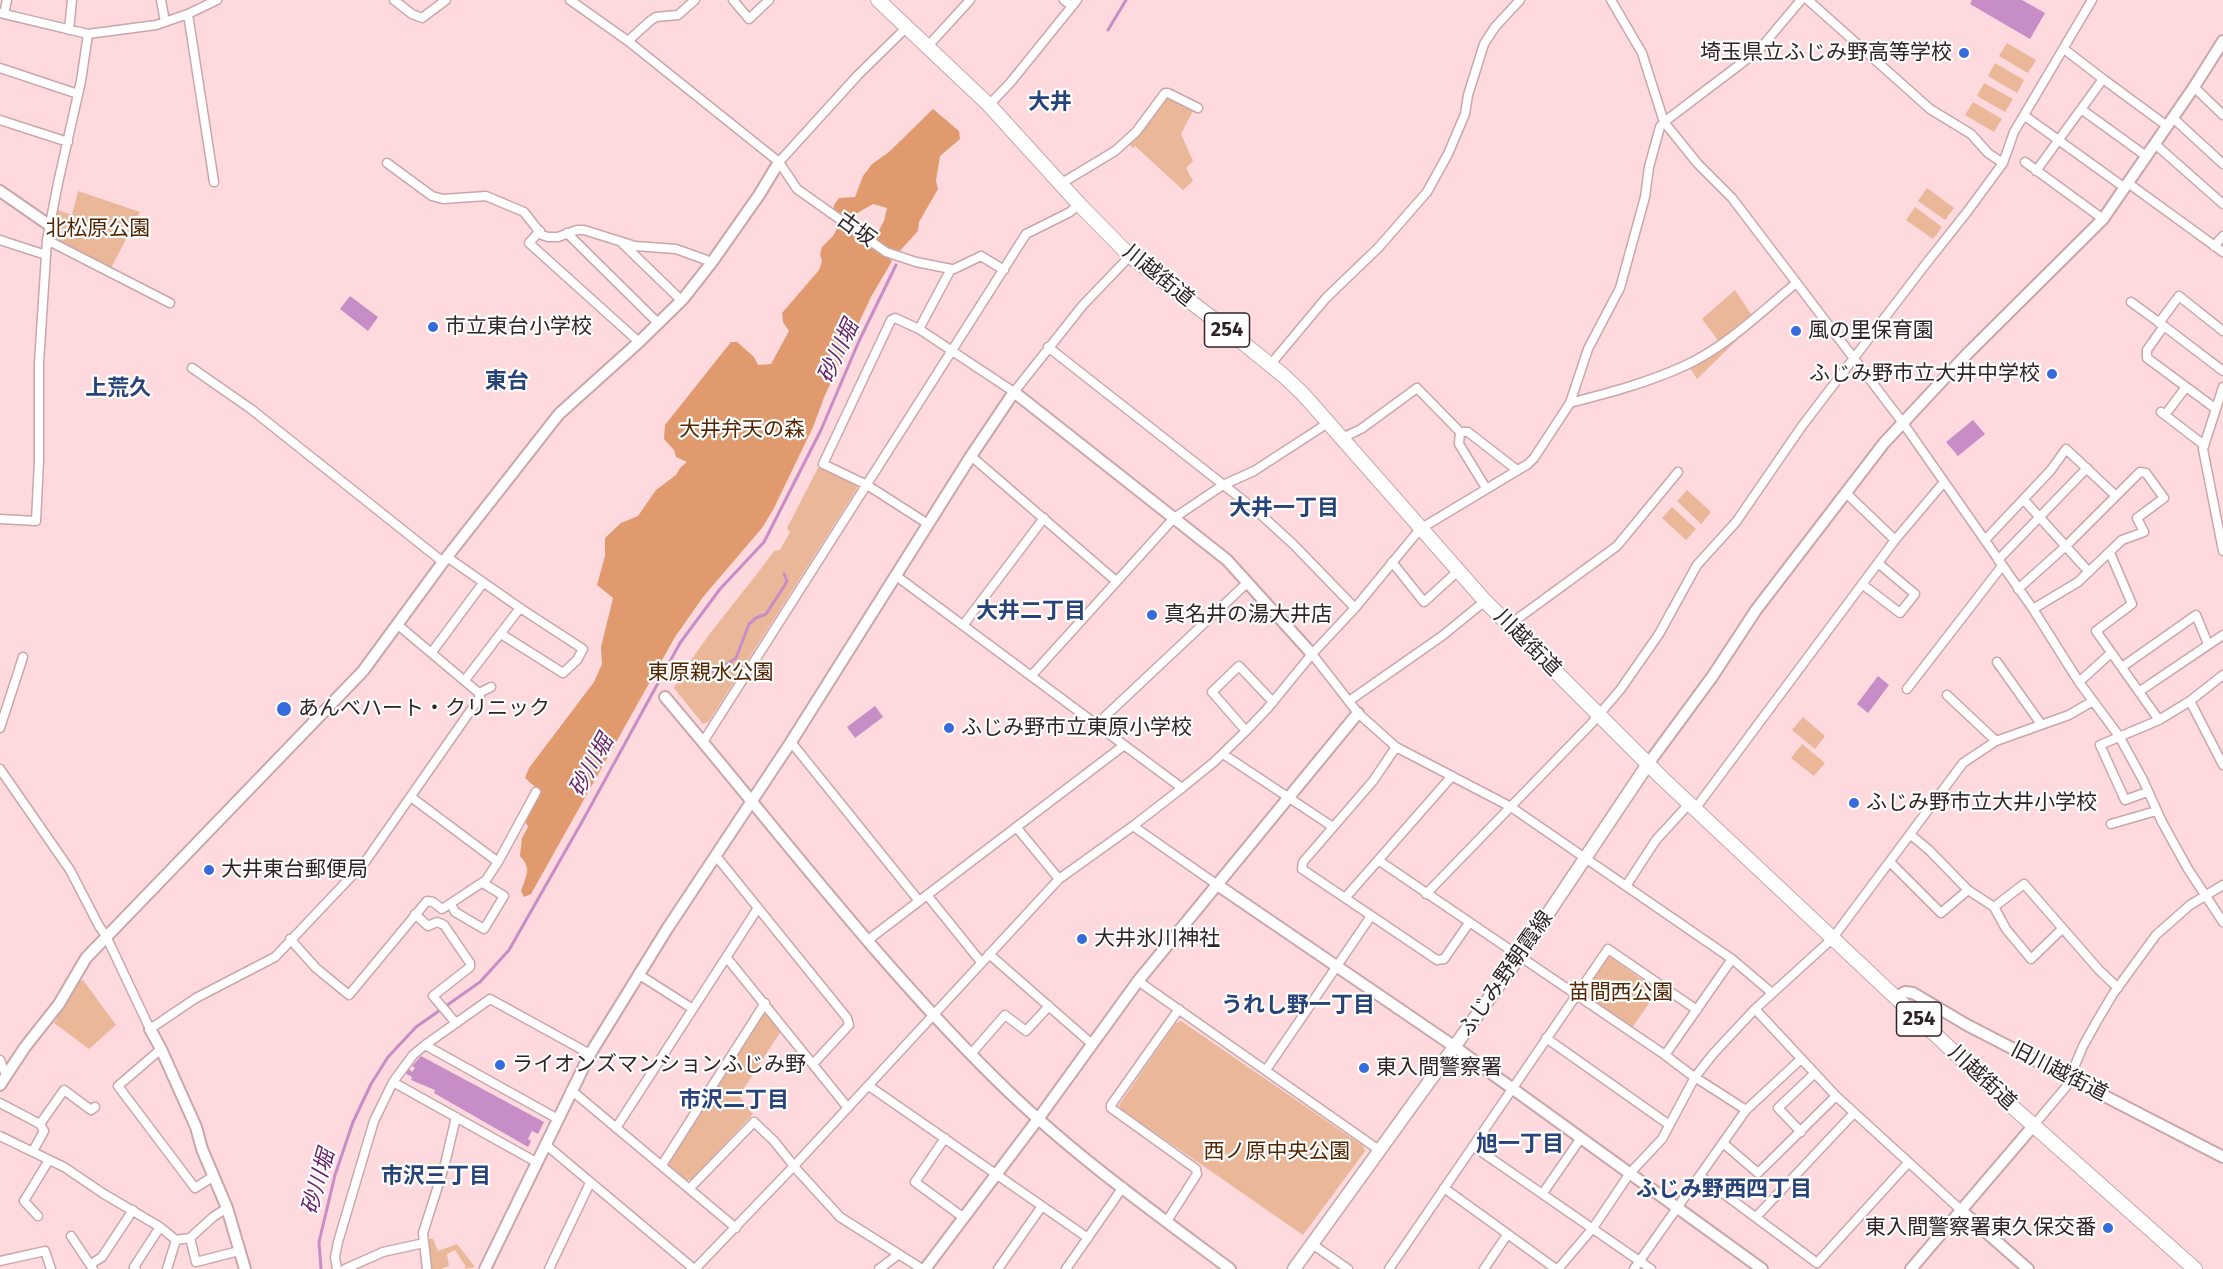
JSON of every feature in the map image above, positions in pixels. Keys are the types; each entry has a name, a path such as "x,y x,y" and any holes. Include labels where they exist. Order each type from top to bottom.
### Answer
{"highway":[{"name":"川越街道","path":"878,0 989,105 1130,256 1270,365 1303,394 1485,601 1692,807 2034,1125 2195,1269"}],"main road":[{"name":"ふじみ野朝霞線","path":"1294,1269 1520,957 1648,764"}],"street":[{"path":"7,0 2,13 88,34 119,31 165,22 217,0"},
{"path":"69,30 72,0"},
{"path":"161,0 165,22"},
{"path":"394,0 412,14 422,18 446,0"},
{"name":"古坂","path":"570,0 628,41 779,162 797,189 886,252 916,262 951,269"},
{"path":"628,41 656,17 678,15 695,0"},
{"path":"733,0 750,19 769,0"},
{"path":"928,46 970,0"},
{"path":"989,105 1010,83 1075,3 1064,0"},
{"path":"1270,365 1326,298 1379,248 1427,192 1448,154 1465,114 1468,95 1484,44 1495,27 1520,0"},
{"path":"1611,0 1642,54 1664,122 1698,164 1732,198 1795,284 1903,423 1985,540 2033,609 2079,682 2119,736 2156,811 2223,922"},
{"path":"545,1144 694,1269 736,1228 1059,879 1182,788 1246,731 1355,608 1420,529 1534,458 1570,403 1588,349 1620,288 1645,197 1649,167 1660,127 1760,50 1801,0"},
{"path":"1808,0 1930,109 1971,134 1988,153 2003,163"},
{"path":"1426,894 1600,715 1620,690 1659,634 1697,565 1736,522 1802,426 2003,163 2010,140 2092,0"},
{"path":"188,14 214,182"},
{"path":"3,1080 59,1004 86,958 327,711 374,658 445,559 559,414 639,342 681,300 712,262 779,162 858,75 908,26"},
{"path":"0,519 36,521 39,461 39,363 47,240 78,94 88,34"},
{"path":"1648,764 1712,677 1756,610 1845,492 1903,423 1976,344 2103,219 2194,87 2223,40"},
{"path":"2064,49 2103,79 2170,122 2223,164"},
{"path":"0,68 78,94"},
{"path":"2036,171 2103,79"},
{"path":"2194,87 2223,115"},
{"path":"1062,183 1115,151 1136,132 1165,93 1198,108"},
{"path":"2081,109 2146,156"},
{"path":"2025,116 2223,252"},
{"path":"0,120 68,142"},
{"path":"2155,144 2223,204"},
{"path":"2025,162 2103,219"},
{"path":"387,163 432,196 443,199 486,196 524,212 548,237 558,237 577,230 584,230 635,246 676,249 712,262"},
{"path":"0,191 50,225"},
{"path":"703,742 954,351 1026,234 1070,212 1079,204"},
{"path":"540,231 529,243 639,342"},
{"path":"567,233 658,323"},
{"path":"2214,246 2223,236"},
{"path":"0,240 46,255"},
{"path":"47,240 170,303"},
{"path":"620,241 681,300"},
{"path":"919,329 951,269 954,270 981,256 1004,270"},
{"path":"485,1269 571,1090 638,974 1014,392 1083,305 1130,256"},
{"path":"1570,403 1631,387 1685,366 1728,340 1795,284"},
{"path":"2216,409 2147,358 2146,350 2180,296 2223,331"},
{"path":"2131,302 2223,371"},
{"path":"928,524 867,485 823,464 891,320 895,318 919,329 1014,392 1227,560 1312,654 1358,713 1396,747 1511,807 1732,959 1772,993"},
{"path":"1048,347 1258,512 1294,544 1355,608"},
{"path":"192,368 251,409 445,559 583,649 577,660 563,673 501,634"},
{"path":"2186,387 2163,413 2204,445"},
{"path":"2223,387 2203,449 2223,551"},
{"path":"1342,438 1361,429 1417,388 1460,432 1468,432 1517,470"},
{"path":"1032,675 1174,519 1223,485 1254,471 1328,423"},
{"path":"1460,432 1459,444 1486,488"},
{"path":"1985,540 2024,500 2067,449 2116,496"},
{"path":"971,456 1116,581"},
{"path":"1907,689 2000,563 2039,517 2087,468"},
{"path":"1509,625 1617,546 1678,472"},
{"path":"2018,589 2066,546 2116,496 2143,472 2146,473 2164,498 2137,518 2144,532 2122,540 2078,582 2033,609"},
{"path":"1626,886 1656,840 1692,807 1895,540 1944,482"},
{"path":"1845,492 1895,540"},
{"path":"2024,500 2089,572"},
{"path":"964,624 1044,518"},
{"path":"2110,552 2133,604 2097,631 2159,720"},
{"path":"1392,562 1424,602 1458,571"},
{"path":"1862,584 1900,614 1915,594 1878,563"},
{"path":"895,575 1182,788"},
{"path":"1097,724 1248,582"},
{"path":"432,652 483,583"},
{"path":"1349,701 1433,642 1485,601"},
{"path":"465,680 520,608"},
{"path":"2122,667 2196,615 2208,645"},
{"path":"150,1029 196,998 275,957 365,861 480,697 479,693 465,680 398,625"},
{"path":"2140,691 2223,635"},
{"path":"2079,682 2111,653"},
{"path":"0,728 23,657"},
{"path":"1997,662 2042,724"},
{"path":"1246,731 1212,692 1239,666 1273,702"},
{"path":"2147,792 2125,800 2100,745 2159,720 2190,701 2223,675"},
{"path":"479,693 491,687"},
{"path":"1947,695 1996,741"},
{"path":"665,697 867,940 971,1054 1038,1119 1230,1269"},
{"path":"1444,1188 1557,1269 1593,1228 1630,1173 1662,1139 1695,1077 1713,1054 1755,1009 1832,939 1963,763 1996,741 2069,715 2093,701"},
{"path":"2190,701 2223,765"},
{"path":"690,1188 754,1122 774,1141 840,1217 924,1269 1038,1119 1138,981 1358,713"},
{"path":"790,742 923,898 981,962"},
{"path":"867,940 1123,746"},
{"path":"1396,747 1373,781 1304,862 1302,869 1439,961 1444,959 1469,923"},
{"path":"1222,754 1333,827"},
{"path":"0,769 70,870 106,936 196,1127 227,1209 245,1269"},
{"path":"1345,898 1452,776"},
{"path":"290,939 315,968 349,995 427,901 433,902 442,909 483,883 498,862 536,792"},
{"path":"411,797 498,862"},
{"path":"2112,824 2156,811"},
{"path":"1133,826 1455,1047 1762,1269"},
{"path":"1017,828 1059,879"},
{"path":"1911,834 1968,890 1994,907 2006,930 2031,959 2062,929"},
{"path":"716,856 849,1022 849,1025 813,1064"},
{"path":"1378,860 1746,1110"},
{"path":"1890,862 1941,913 1968,890"},
{"path":"451,904 455,912 484,929 504,896 483,883"},
{"path":"1994,907 2024,884 2098,970 2118,988"},
{"path":"1911,1269 2066,1087 2083,1046 2118,988 2156,935 2190,905 2223,885"},
{"path":"616,1128 758,908"},
{"path":"415,914 428,926 437,922 444,925 470,963 470,967 433,996 452,1020"},
{"path":"1266,1070 1371,916"},
{"path":"1389,1269 1608,950 1697,1010"},
{"path":"989,954 1092,1044"},
{"path":"727,958 848,1108"},
{"path":"1665,1055 1732,959"},
{"path":"638,974 693,1009"},
{"path":"1138,981 1379,1149"},
{"name":"旧川越街道","path":"1896,997 1905,992 1913,993 1967,1025 2223,1157"},
{"path":"337,1269 335,1257 338,1242 374,1121 393,1083 413,1055 452,1020 490,999 590,1054"},
{"path":"662,1165 765,1003"},
{"path":"971,1054 1005,1015 1026,1031 1048,1006"},
{"path":"1167,1221 1197,1174 1196,1169 1111,1108 1179,1009"},
{"path":"1755,1009 1836,1096 2028,1269"},
{"path":"1546,1038 1668,1124"},
{"path":"425,1045 558,1119"},
{"path":"161,1049 118,1086 195,1188 214,1176"},
{"path":"1634,1269 1746,1110 1802,1059"},
{"path":"0,1060 3,1080"},
{"path":"1801,1132 1778,1108 1815,1073"},
{"path":"393,1083 536,1162"},
{"path":"868,1086 1088,1238"},
{"path":"40,1124 64,1090 91,1110 95,1107"},
{"path":"571,1090 736,1228"},
{"path":"1723,1143 1758,1173 1836,1096"},
{"path":"0,1103 40,1124 44,1131 33,1151"},
{"path":"1756,1217 1854,1113"},
{"path":"427,1269 423,1233 445,1164 456,1117"},
{"path":"0,1136 64,1167 160,1227 176,1240 190,1238 213,1217 227,1209"},
{"path":"945,1138 915,1182 964,1218"},
{"path":"1543,1193 1581,1138"},
{"path":"1473,1146 1651,1269"},
{"path":"38,1216 24,1201 49,1160"},
{"path":"1700,1176 1817,1263 1908,1163"},
{"path":"549,1269 590,1183"},
{"path":"1066,1269 1123,1187"},
{"path":"998,1269 1042,1206"},
{"path":"71,1236 92,1267 102,1257 133,1210"},
{"path":"136,1269 134,1267 160,1227"},
{"path":"1484,1269 1507,1235"},
{"path":"190,1238 196,1262 238,1251"},
{"path":"167,1269 176,1240"},
{"path":"345,1269 383,1252 424,1243"},
{"path":"1312,1244 1348,1269"},
{"path":"0,1261 45,1251 51,1269"},
{"path":"879,1269 899,1254"}],"green space":[{"path":"2007,43 2036,60 2028,73 1999,56"},
{"path":"1995,63 2024,80 2017,93 1988,76"},
{"path":"1984,83 2013,99 2005,112 1977,96"},
{"path":"1168,97 1194,109 1181,134 1193,161 1186,168 1193,181 1183,190 1135,146 1133,148 1127,142 1163,98"},
{"path":"1973,102 2002,119 1994,132 1965,115"},
{"path":"933,109 959,131 960,139 940,156 936,181 938,189 919,222 918,231 897,254 875,238 884,221 887,208 873,204 847,219 833,211 834,205 839,198 855,197 863,176 872,164 889,152"},
{"path":"1927,188 1954,208 1945,220 1918,201"},
{"name":"北松原公園","path":"78,191 140,212 111,268 54,239 52,233 55,209 72,215"},
{"path":"1915,207 1942,227 1933,239 1906,220"},
{"name":"大井弁天の森","path":"843,223 892,261 871,297 773,510 762,528 703,597 675,637 531,894 524,897 521,891 527,869 520,856 522,838 528,827 525,821 541,792 525,778 529,768 594,682 602,664 601,647 613,598 597,585 605,556 605,538 621,523 638,516 656,490 676,475 687,462 676,457 674,450 664,439 665,425 731,342 737,342 754,357 758,365 771,364 789,331 783,322 782,313 819,270 822,261 820,254 822,247"},
{"path":"1735,290 1753,317 1720,343 1702,319"},
{"path":"1753,321 1754,326 1697,379 1689,366"},
{"name":"東原親水公園","path":"819,466 858,487 709,721 703,724 674,688 722,618 774,551 780,550 790,532 787,528"},
{"path":"1687,490 1711,512 1701,524 1677,501"},
{"path":"1672,507 1696,529 1686,540 1662,518"},
{"path":"1803,717 1825,736 1815,749 1792,730"},
{"path":"1802,744 1825,763 1814,776 1791,758"},
{"name":"苗間西公園","path":"1610,957 1658,991 1631,1029 1583,993 1607,958"},
{"path":"83,980 116,1025 89,1049 54,1023 79,982"},
{"path":"766,1013 781,1031 739,1096 753,1114 691,1180 686,1180 667,1164 761,1014"},
{"name":"西ノ原中央公園","path":"1181,1021 1363,1146 1365,1151 1303,1235 1121,1109 1119,1105 1176,1023"},
{"path":"428,1239 433,1239 438,1251 457,1244 475,1267 464,1269 466,1267 455,1250 447,1254 449,1266 431,1269"}],"shaded area":[{"path":"1972,0 2022,0 2045,13 2030,39 1970,4"},
{"path":"350,296 378,317 368,331 340,309"},
{"path":"1973,420 1985,434 1958,456 1946,442"},
{"path":"723,666 724,668 712,679 706,679 701,669 715,669"},
{"path":"1878,676 1889,685 1868,713 1857,704"},
{"path":"875,706 883,717 855,738 847,727"},
{"path":"421,1056 544,1122 538,1134 532,1131 528,1139 531,1141 528,1147 434,1093 435,1090 411,1080 412,1077 405,1073 409,1069 412,1072 415,1068 412,1066"}],"waterway":[{"name":"砂川堀","path":"1108,30 1126,0"},
{"name":"砂川堀","path":"321,1269 319,1242 335,1175 353,1122 371,1084 388,1057 416,1027 480,982 509,950 680,643 720,589 764,542 821,430 859,341 896,265"},
{"path":"723,667 736,658 749,624 766,614 787,581 784,574"}],"place":[{"name":"埼玉県立ふじみ野高等学校","path":"1964,53"},
{"name":"市立東台小学校","path":"433,327"},
{"name":"風の里保育園","path":"1796,331"},
{"name":"ふじみ野市立大井中学校","path":"2052,374"},
{"name":"真名井の湯大井店","path":"1152,615"},
{"name":"あんべハート・クリニック","path":"284,709"},
{"name":"ふじみ野市立東原小学校","path":"949,728"},
{"name":"ふじみ野市立大井小学校","path":"1854,803"},
{"name":"大井東台郵便局","path":"209,870"},
{"name":"大井氷川神社","path":"1082,939"},
{"name":"ライオンズマンションふじみ野","path":"500,1065"},
{"name":"東入間警察署","path":"1364,1068"},
{"name":"東入間警察署東久保交番","path":"2108,1228"}],"district":[{"name":"大井","path":"1050,103"},
{"name":"東台","path":"507,382"},
{"name":"上荒久","path":"118,389"},
{"name":"大井一丁目","path":"1284,509"},
{"name":"大井二丁目","path":"1031,612"},
{"name":"うれし野一丁目","path":"1298,1006"},
{"name":"市沢二丁目","path":"734,1101"},
{"name":"旭一丁目","path":"1520,1145"},
{"name":"市沢三丁目","path":"436,1177"},
{"name":"ふじみ野西四丁目","path":"1724,1190"}]}
